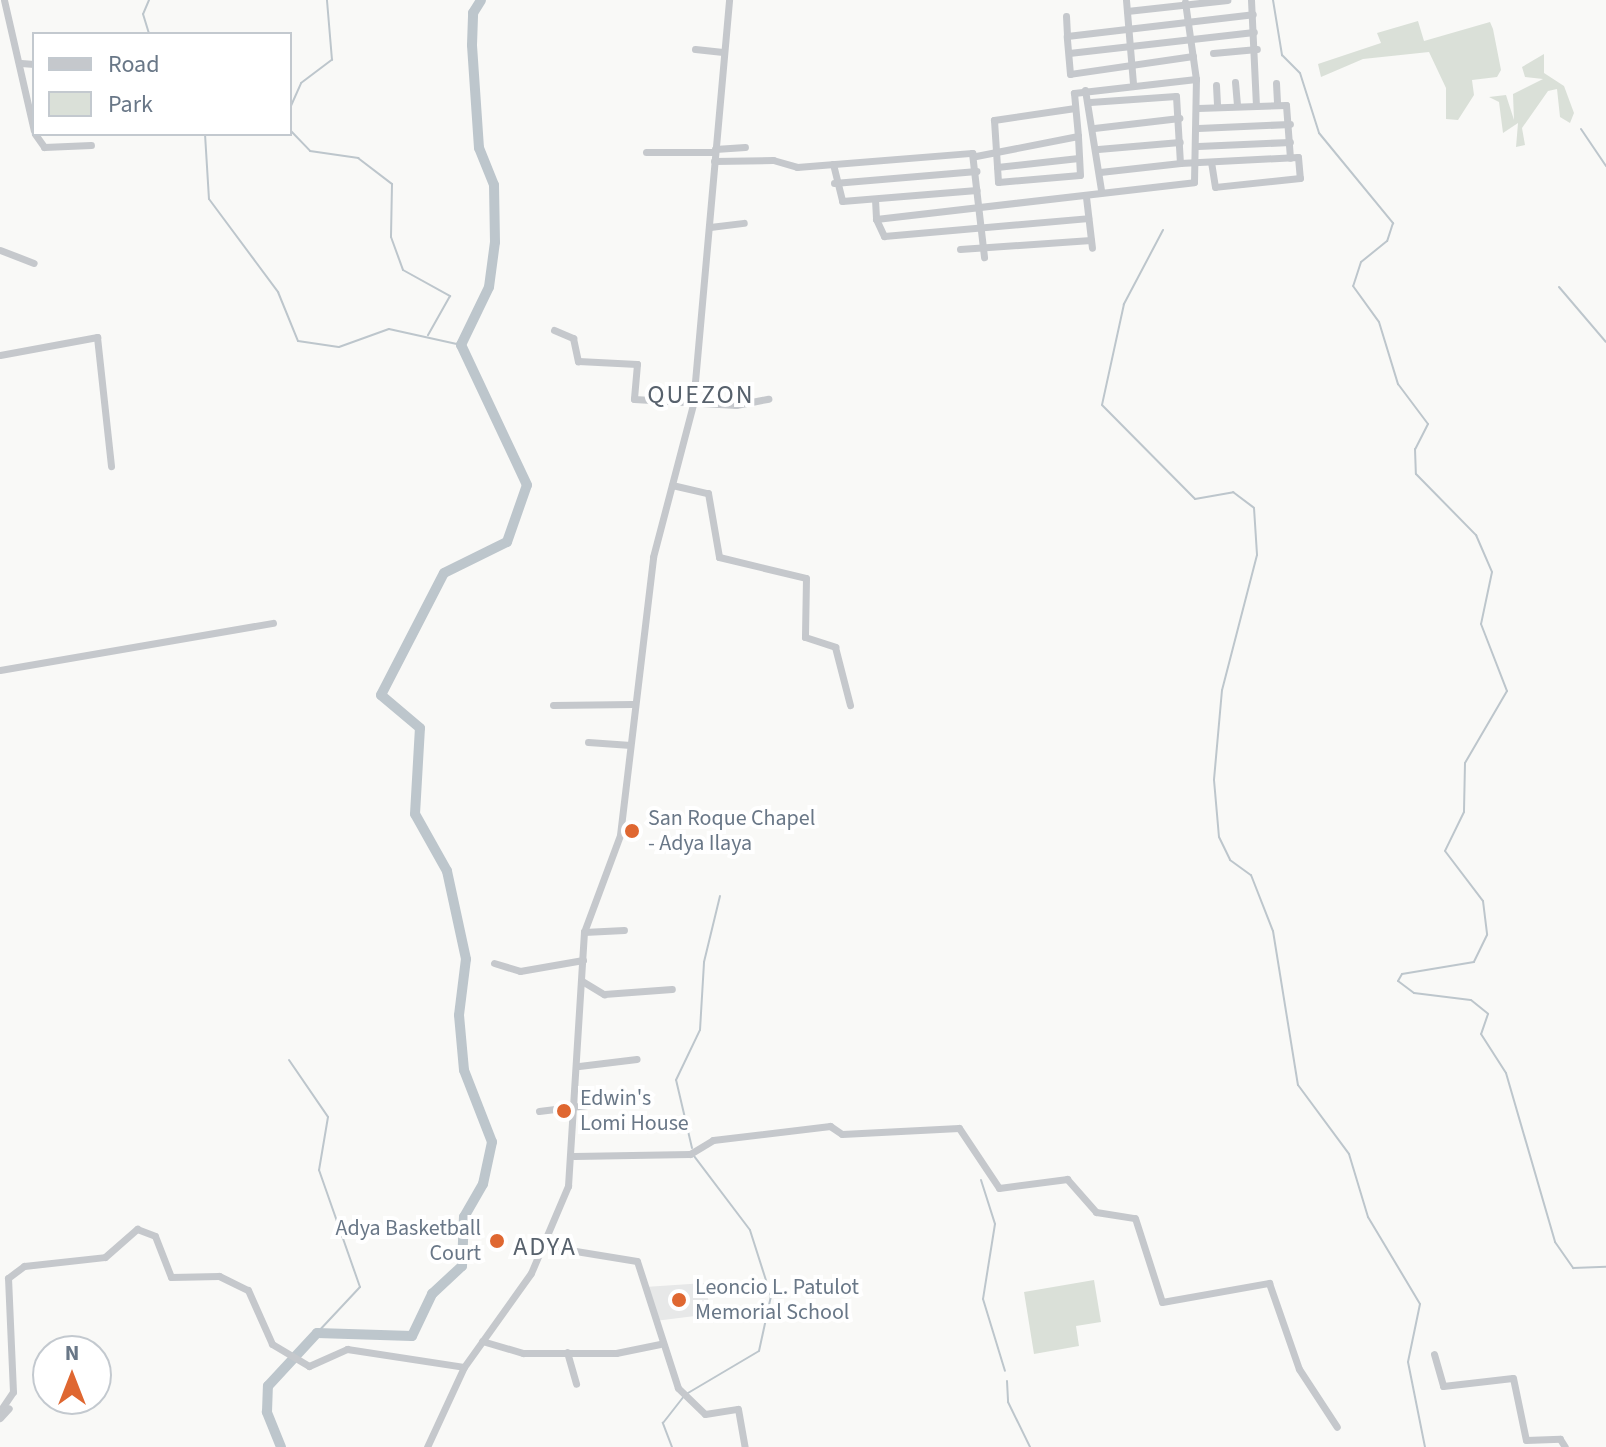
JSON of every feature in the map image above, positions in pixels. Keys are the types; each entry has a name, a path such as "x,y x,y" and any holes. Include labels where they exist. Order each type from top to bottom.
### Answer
{"street":[{"path":"4,0 21,63 32,121"},
{"path":"427,1447 464,1367 545,1246 574,1156 584,932 620,835 627,745 653,557 693,404 729,0"},
{"path":"1126,0 1133,83"},
{"path":"1127,11 1185,2 1227,0"},
{"path":"1251,0 1257,49 1256,105"},
{"path":"876,219 1086,197 1101,190 1194,182 1198,108 1185,2"},
{"path":"1067,36 1253,14"},
{"path":"1066,16 1078,136 1076,177 1001,184 996,149 999,115 1075,108"},
{"path":"1069,53 1254,32"},
{"path":"695,49 723,52"},
{"path":"1213,53 1257,49"},
{"path":"1070,74 1193,56"},
{"path":"21,63 32,64"},
{"path":"1074,93 1133,83 1196,79"},
{"path":"1235,82 1237,106"},
{"path":"1276,83 1277,104"},
{"path":"1216,85 1217,107"},
{"path":"1085,90 1098,149 1101,190"},
{"path":"1090,102 1176,96 1180,163"},
{"path":"1198,108 1277,104 1288,107 1290,158"},
{"path":"1094,128 1179,118"},
{"path":"1198,128 1290,124"},
{"path":"37,136 44,147 91,145"},
{"path":"646,152 833,164 976,156 996,149 1078,136"},
{"path":"1098,149 1180,142"},
{"path":"1198,146 1290,142"},
{"path":"714,154 745,147"},
{"path":"976,156 977,208 983,252"},
{"path":"997,167 1079,158"},
{"path":"1100,172 1180,163 1290,158 1300,161 1298,181 1215,187 1211,162"},
{"path":"833,164 834,183 842,201 977,190"},
{"path":"834,183 976,171"},
{"path":"960,249 983,252 1092,244 1086,197"},
{"path":"875,199 876,219 884,236 1088,218"},
{"path":"710,227 744,223"},
{"path":"0,250 34,263"},
{"path":"554,330 573,338 578,361 637,364 631,398 693,404 768,399"},
{"path":"0,355 97,337 111,466"},
{"path":"672,485 708,493 719,557 806,578 805,637 835,647 850,705"},
{"path":"0,670 273,623"},
{"path":"553,705 632,704"},
{"path":"588,742 627,745"},
{"path":"584,932 624,930"},
{"path":"494,963 520,971 583,960"},
{"path":"582,981 604,994 672,989"},
{"path":"579,1066 637,1059"},
{"path":"539,1111 619,1101"},
{"path":"574,1156 690,1154 713,1140 825,1126 842,1134 959,1128 999,1188 1067,1179 1096,1212 1135,1218 1162,1302 1269,1283 1299,1369 1337,1427"},
{"path":"0,1418 11,1402 8,1278 24,1266 105,1257 137,1229 155,1236 171,1277 219,1276 248,1290 272,1344 302,1362 316,1365 347,1349 464,1367"},
{"path":"545,1246 637,1261 660,1344 678,1388 705,1414 738,1409 745,1447"},
{"path":"482,1341 523,1353 660,1344"},
{"path":"567,1352 576,1384"},
{"path":"1434,1354 1443,1386 1513,1378 1526,1440 1560,1439 1565,1447"},
{"path":"0,1411 11,1402"}],"shaded area":[{"name":"Leoncio L. Patulot Memorial School","path":"705,1283 711,1314 655,1321 645,1287"}],"green space":[{"path":"1418,21 1424,41 1490,22 1493,29 1501,70 1497,77 1472,80 1474,95 1458,120 1446,119 1446,88 1429,52 1363,59 1321,77 1318,64 1381,43 1377,33"},
{"path":"1544,54 1544,73 1564,86 1574,113 1570,123 1560,117 1557,89 1548,91 1522,128 1525,145 1516,147 1518,123 1503,133 1499,102 1489,97 1506,95 1514,120 1513,94 1543,79 1525,77 1522,67"},
{"path":"1094,1280 1101,1322 1076,1326 1079,1346 1034,1354 1024,1292"}],"waterway":[{"path":"148,32 143,14 149,0"},
{"path":"292,103 301,83 332,60 327,0"},
{"path":"281,1447 267,1412 268,1386 317,1333 412,1336 432,1294 462,1266 464,1217 483,1184 492,1142 464,1070 459,1015 466,959 447,871 415,814 420,728 381,695 444,573 507,542 527,485 461,345 489,287 495,242 494,185 479,148 472,45 473,13 481,0"},
{"path":"1273,0 1282,55 1300,73 1319,133 1393,223 1387,241 1361,262 1353,286 1379,322 1398,384 1428,424 1415,449 1416,474 1476,535 1492,572 1481,624 1507,691 1465,763 1464,812 1445,851 1483,901 1487,935 1474,962 1402,974 1398,981 1414,993 1471,1000 1488,1014 1481,1034 1506,1073 1555,1242 1573,1268 1606,1267"},
{"path":"1581,129 1606,166"},
{"path":"292,132 310,151 358,158 392,184 391,237 403,270 450,296 428,335"},
{"path":"205,136 209,199 278,292 298,341 339,347 389,329 461,345"},
{"path":"1163,230 1124,304 1102,405 1195,499 1233,492 1254,508 1257,555 1222,690 1214,780 1219,837 1230,860 1251,875 1273,931 1298,1085 1349,1154 1368,1217 1420,1304 1408,1362 1425,1447"},
{"path":"1559,287 1606,342"},
{"path":"692,1148 676,1080 700,1030 704,962 720,896"},
{"path":"289,1060 328,1117 319,1170 360,1287 317,1333"},
{"path":"688,1393 759,1351 771,1296 750,1230 694,1156"},
{"path":"981,1180 995,1224 983,1299 1005,1371"},
{"path":"1007,1381 1008,1402 1030,1447"},
{"path":"672,1447 663,1423 683,1397"}],"place":[{"name":"San Roque Chapel - Adya Ilaya","path":"632,831"},
{"name":"Edwin's Lomi House","path":"564,1111"},
{"name":"Adya Basketball Court","path":"497,1241"},
{"name":"Leoncio L. Patulot Memorial School","path":"679,1300"}],"district":[{"name":"QUEZON","path":"701,395"},
{"name":"ADYA","path":"545,1247"}]}
